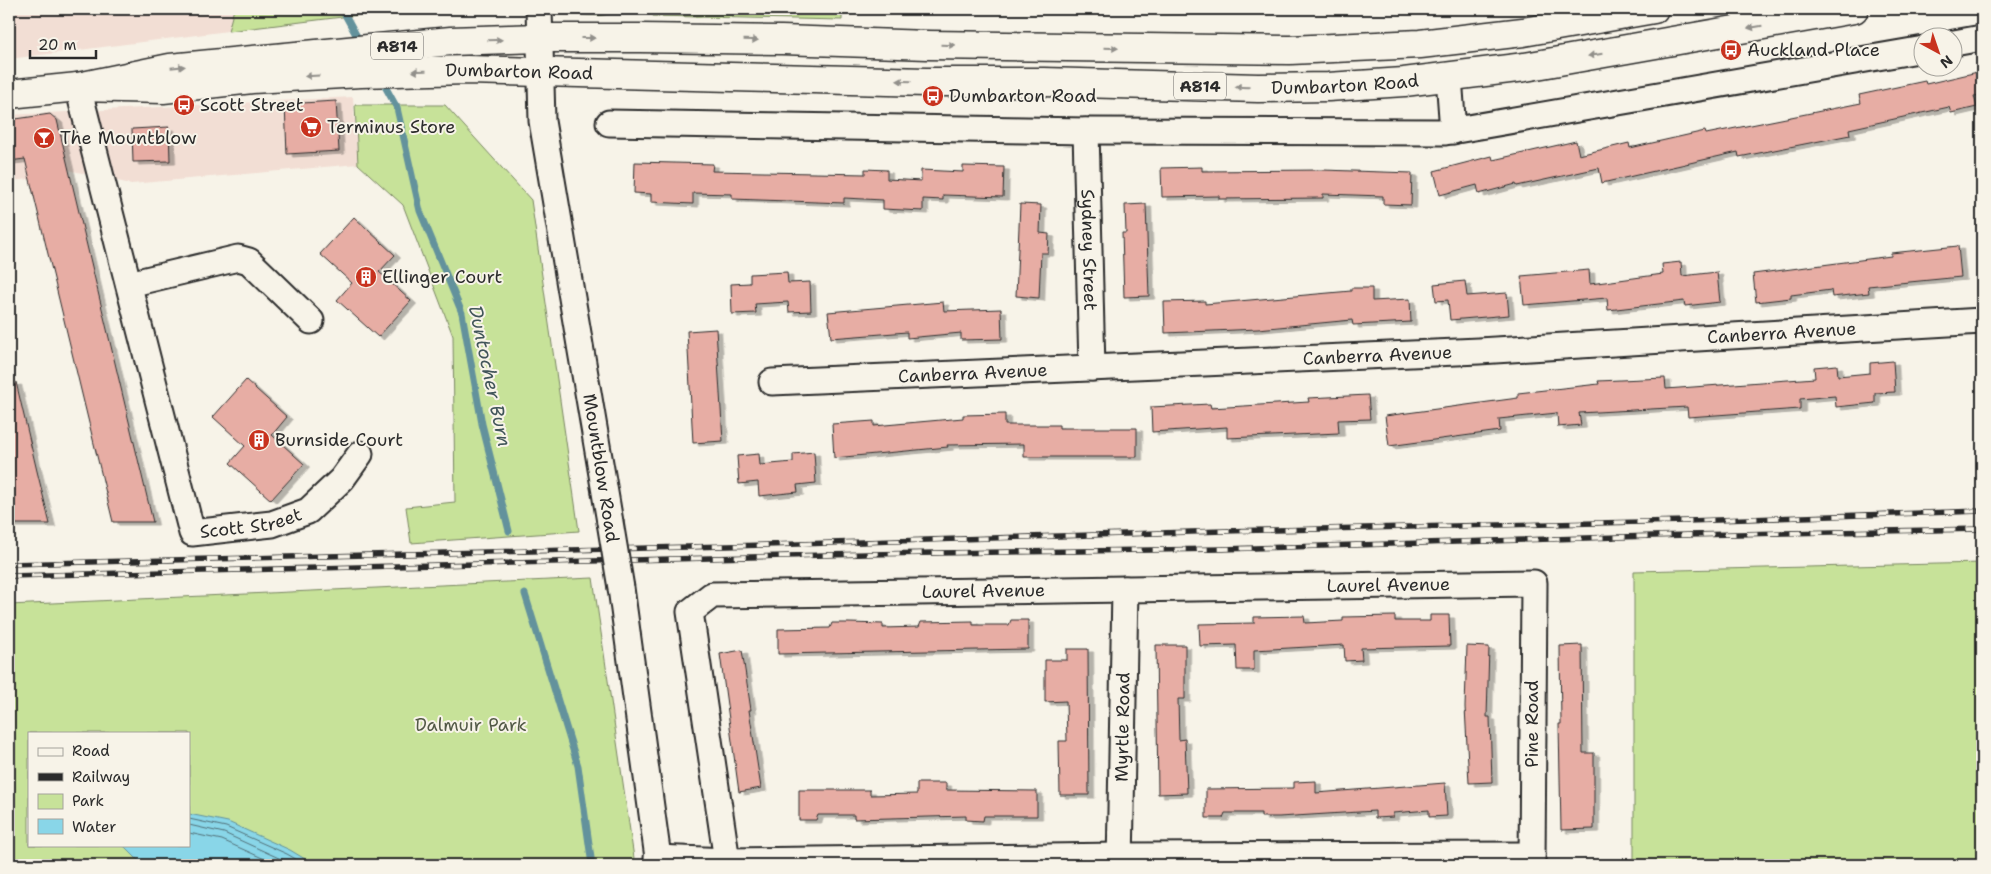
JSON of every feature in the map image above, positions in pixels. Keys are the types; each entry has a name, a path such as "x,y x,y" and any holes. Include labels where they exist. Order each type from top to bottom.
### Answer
{"main road":[{"name":"Dumbarton Road","path":"9,94 78,86 170,68 451,41 540,38 782,40 928,45 1310,50 1420,44 1523,32 1654,9"},
{"name":"Dumbarton Road","path":"78,86 162,89 252,80 361,73 540,70 926,82 1044,82 1258,88 1328,87 1449,77 1607,53 1854,9"}],"street":[{"name":"Mountblow Road","path":"540,9 542,121 621,588 658,861"},
{"path":"1964,41 1982,38"},
{"path":"609,123 1086,131 1453,130 1914,51"},
{"path":"1449,77 1453,130"},
{"name":"Scott Street","path":"78,86 192,532 272,524 308,511 342,479 360,454"},
{"name":"Sydney Street","path":"1086,131 1092,368"},
{"path":"129,284 238,258 249,262 311,321"},
{"name":"Canberra Avenue","path":"772,382 1479,351 1982,321"},
{"name":"Laurel Avenue","path":"727,861 690,612 712,596 1534,583"},
{"name":"Pine Road","path":"1532,860 1534,583"},
{"name":"Myrtle Road","path":"1120,861 1125,589"},
{"path":"658,861 1532,860"}],"shaded area":[{"path":"9,9 234,9 228,31 9,59"},
{"path":"353,97 358,164 131,184 69,170 30,179 9,181 9,115"}],"green space":[{"path":"234,9 388,9 391,11 228,31"},
{"path":"566,9 623,9 611,14 583,15 568,12"},
{"path":"652,9 842,10 842,20 653,16"},
{"path":"355,105 445,105 531,200 579,531 411,543 406,507 455,502 453,336 403,205 358,164"},
{"path":"1982,563 1982,865 1634,865 1634,571"},
{"name":"Dalmuir Park","path":"593,578 635,865 9,865 9,605"}],"water":[{"path":"190,814 228,822 290,850 315,865 143,865 124,846 190,846"}],"building":[{"path":"1982,71 1982,95 1974,96 1977,107 1951,113 1949,107 1849,129 1850,135 1739,157 1738,152 1602,183 1599,168 1517,186 1516,184 1479,194 1477,185 1440,195 1434,171 1492,156 1493,160 1576,141 1579,155 1629,143 1630,148 1705,131 1706,134 1861,103 1859,95 1925,81 1926,84 1952,78 1964,78 1964,75"},
{"path":"336,101 339,151 287,154 285,104"},
{"path":"50,114 57,120 153,522 113,522 25,159 9,161 9,120"},
{"path":"169,127 170,161 133,162 132,129"},
{"path":"635,162 713,164 712,171 865,174 865,169 887,170 887,179 921,181 921,170 963,172 963,166 1004,167 1003,197 943,195 943,200 923,199 923,211 883,209 883,200 844,198 844,203 732,199 732,194 693,193 693,204 651,202 651,194 634,193"},
{"path":"1202,167 1202,171 1323,170 1412,173 1411,205 1383,204 1383,196 1323,194 1323,198 1219,199 1219,196 1162,197 1161,168"},
{"path":"1020,204 1041,205 1040,233 1049,234 1048,253 1041,253 1039,298 1016,296"},
{"path":"1146,204 1149,296 1124,297 1122,233 1126,233 1125,205"},
{"name":"Ellinger Court","path":"354,217 395,255 379,272 411,301 378,337 337,300 352,283 320,254"},
{"path":"1958,246 1961,277 1868,286 1869,293 1832,297 1831,290 1791,295 1791,298 1756,302 1753,274 1891,256 1891,253"},
{"path":"1681,262 1682,276 1717,272 1720,302 1685,306 1684,301 1608,310 1607,298 1524,305 1521,276 1589,270 1590,284 1663,274 1662,264"},
{"path":"787,272 788,283 810,282 811,311 789,312 788,302 755,304 756,313 732,314 731,284 750,283 750,274"},
{"path":"1465,281 1467,296 1507,293 1509,315 1450,320 1448,300 1436,301 1434,284"},
{"path":"1351,288 1372,288 1372,301 1410,299 1411,322 1353,325 1352,320 1258,329 1165,333 1164,302 1205,301 1205,304 1351,291"},
{"path":"943,302 944,311 1001,309 1002,339 961,340 961,333 907,338 907,332 831,338 828,312"},
{"path":"716,329 723,441 693,443 687,331"},
{"path":"1893,361 1895,392 1875,393 1875,403 1836,407 1835,396 1800,399 1800,409 1688,417 1687,407 1579,413 1581,425 1558,427 1557,413 1499,419 1500,431 1389,446 1385,416 1518,398 1518,393 1599,384 1598,381 1665,378 1666,389 1815,378 1814,367 1837,365 1838,376 1870,373 1870,363"},
{"name":"Burnside Court","path":"246,380 287,417 272,435 304,464 271,500 230,463 245,446 213,417"},
{"path":"16,382 50,524 9,524 9,383"},
{"path":"1368,395 1370,419 1338,420 1339,433 1227,438 1227,427 1152,432 1151,407 1210,404 1211,408 1309,402 1308,398"},
{"path":"1005,414 1005,425 1059,425 1059,428 1137,428 1137,457 1024,457 1024,444 947,445 948,447 834,458 832,424 874,421 874,426 963,418 963,415"},
{"path":"814,452 816,483 797,485 798,492 759,496 758,482 739,484 737,456 759,454 760,465 793,462 793,454"},
{"path":"1430,615 1449,615 1450,646 1361,648 1362,660 1345,661 1344,645 1254,650 1254,670 1237,670 1236,645 1200,646 1199,624 1254,623 1254,617 1304,616 1305,623 1343,621 1343,617 1395,616 1395,621 1430,621"},
{"path":"1011,620 1028,620 1028,649 778,654 778,629 830,628 832,623 883,624 883,628 919,627 921,622 973,621 973,625 1009,625"},
{"path":"1156,645 1185,645 1185,699 1178,699 1179,740 1185,739 1187,793 1158,794"},
{"path":"1582,645 1583,753 1594,753 1594,829 1561,830 1560,646"},
{"path":"1467,646 1489,647 1487,717 1490,717 1492,782 1469,783 1465,707"},
{"path":"1067,649 1088,649 1089,795 1060,795 1059,741 1067,741 1066,701 1045,702 1045,660 1067,660"},
{"path":"742,650 761,788 739,792 720,654"},
{"path":"1316,781 1316,793 1445,783 1447,816 1429,817 1429,810 1393,813 1393,817 1375,818 1375,811 1279,817 1261,817 1261,813 1225,813 1223,818 1206,818 1206,789 1294,788 1294,782"},
{"path":"917,783 946,783 946,790 1037,791 1037,816 984,816 983,821 966,820 966,816 854,819 854,815 818,815 816,820 799,820 799,790 870,790 870,795 917,794"}],"waterway":[{"name":"Duntocher Burn","path":"342,9 361,44"},
{"name":"Duntocher Burn","path":"381,79 397,108 420,211 462,313 482,424 509,531"},
{"name":"Duntocher Burn","path":"525,594 578,766 592,865"}],"railway":[{"path":"9,564 766,545 1224,531 1687,521 1982,511"},
{"path":"9,576 867,554 1223,549 1687,535 1982,529"}],"place":[{"name":"Auckland Place","path":"1731,50"},
{"name":"Dumbarton Road","path":"933,96"},
{"name":"Scott Street","path":"184,105"},
{"name":"Terminus Store","path":"311,127"},
{"name":"The Mountblow","path":"44,138"},
{"name":"Ellinger Court","path":"366,277"},
{"name":"Burnside Court","path":"259,440"}]}
